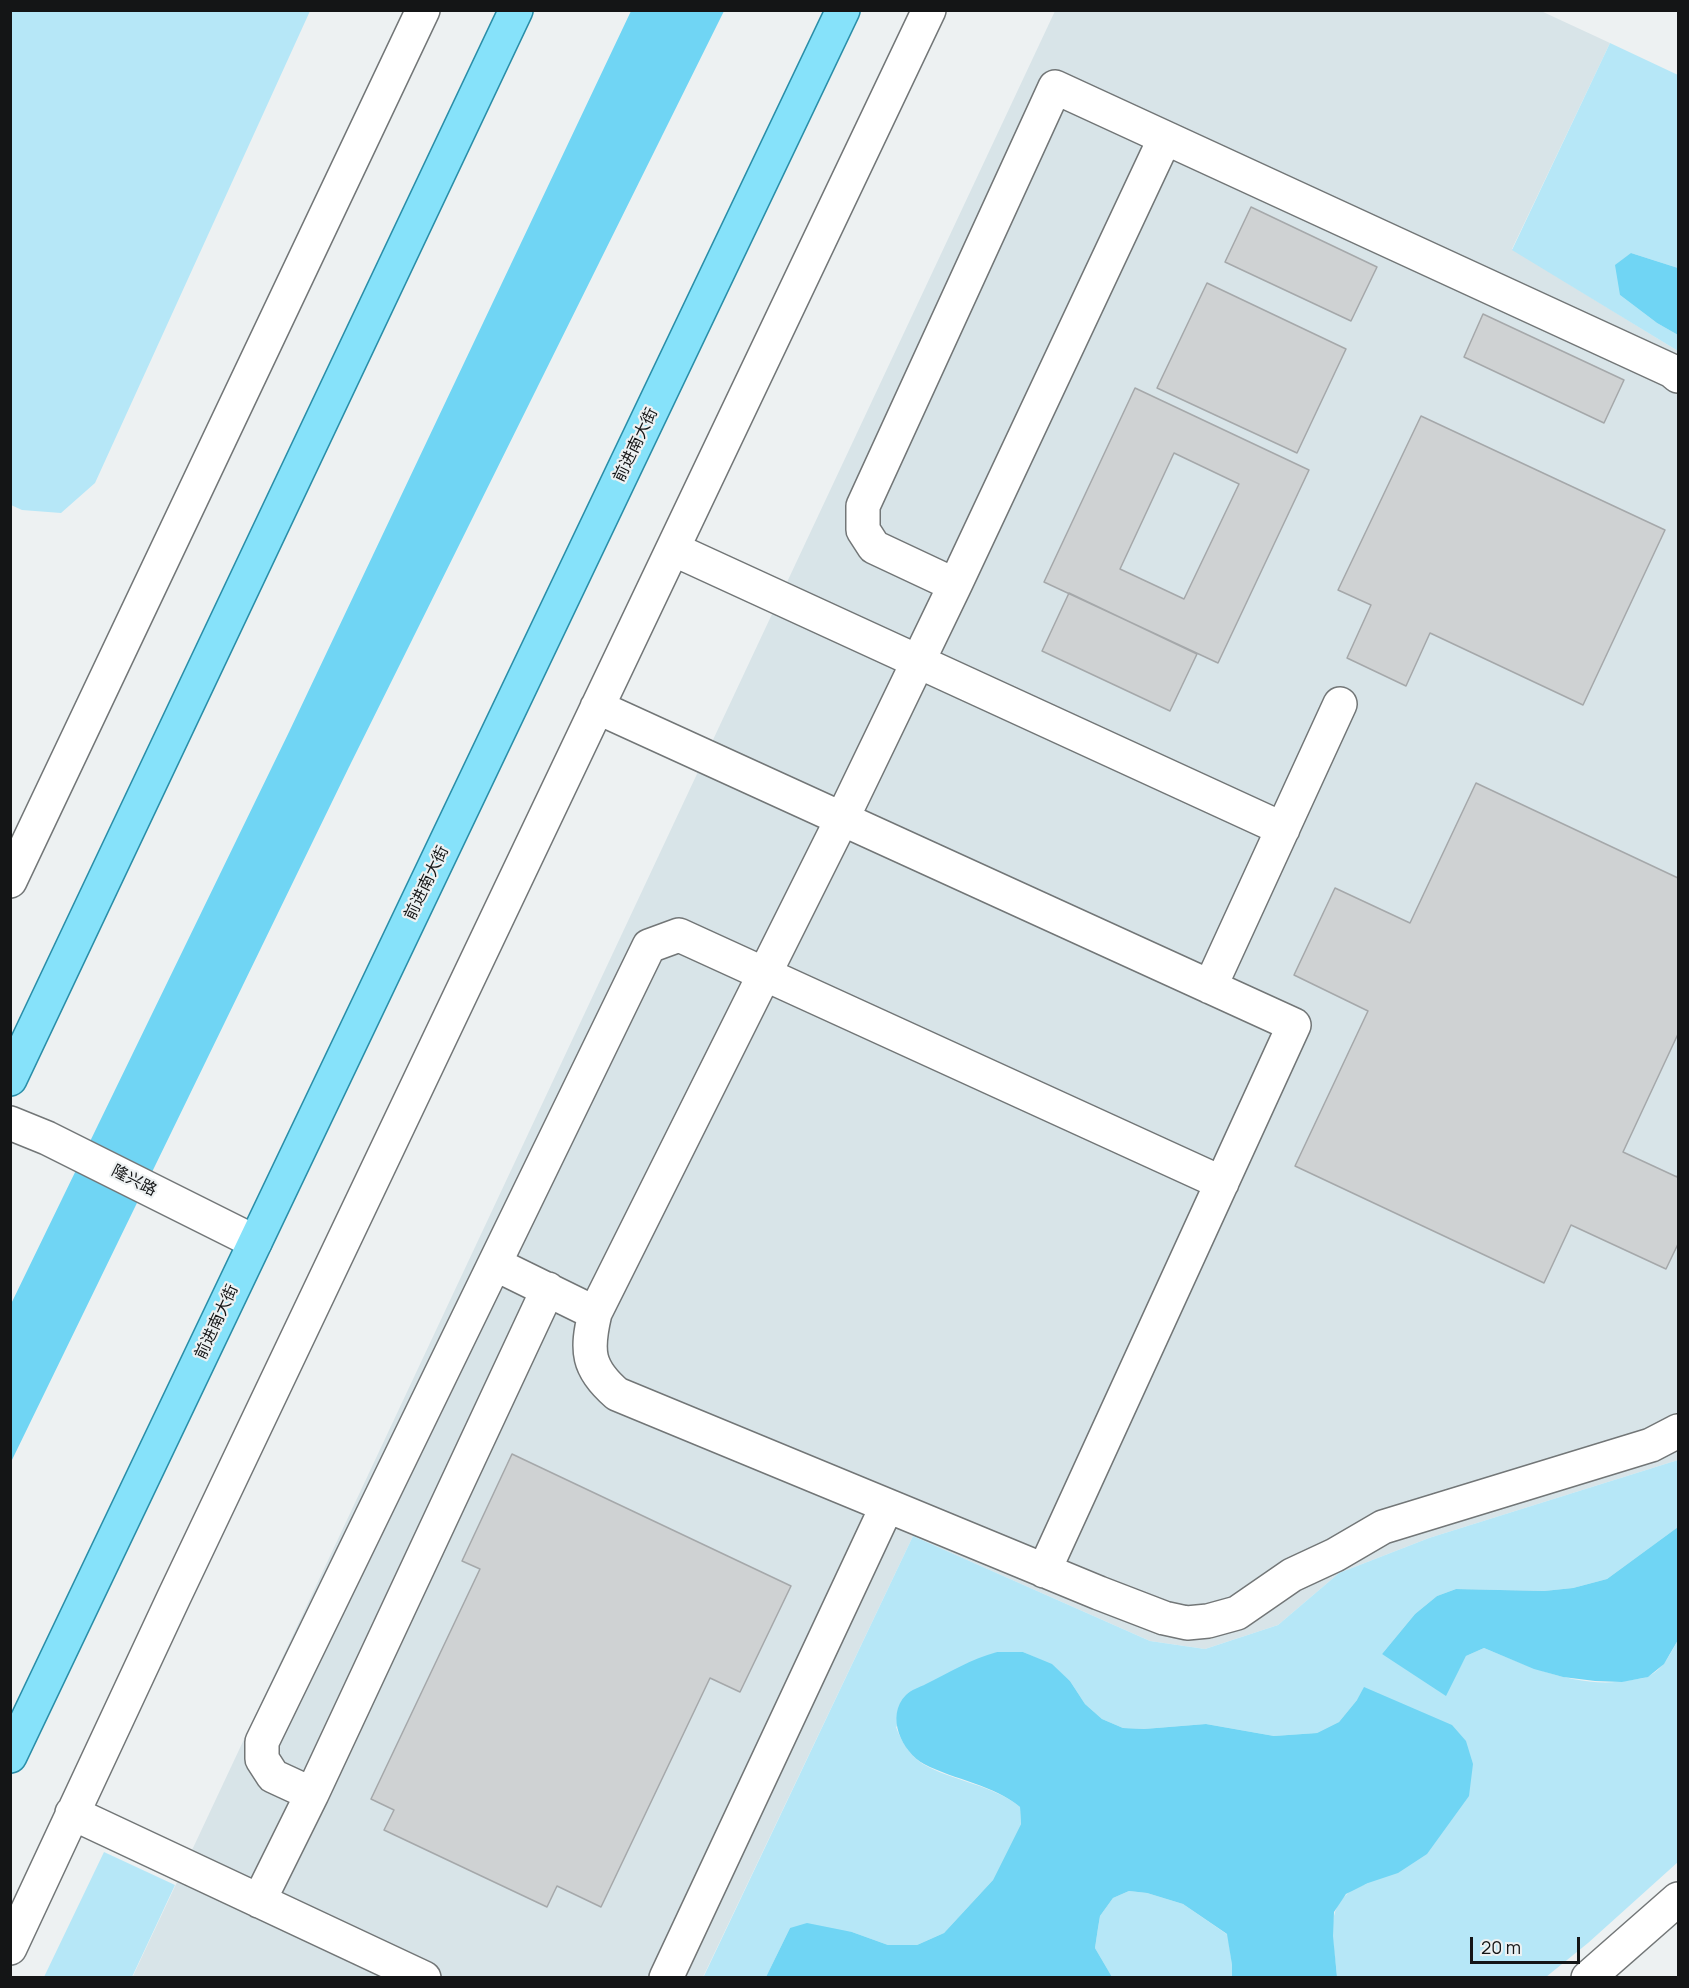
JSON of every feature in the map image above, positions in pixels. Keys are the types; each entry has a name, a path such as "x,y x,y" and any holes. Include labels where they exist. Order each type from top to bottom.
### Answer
{"main road":[{"path":"10,1079 516,10"},
{"name":"前进南大街","path":"10,1756 843,10"}],"street":[{"path":"10,881 423,10"},
{"path":"10,1948 72,1813 929,10"},
{"path":"955,585 874,547 863,530 863,506 1055,87 1672,371 1678,376"},
{"path":"1165,138 955,585 842,819 596,1313 590,1335 590,1358 602,1381 617,1394 1044,1570 1164,1618 1186,1623 1208,1621 1237,1613 1292,1575 1335,1555 1383,1527 1651,1445 1678,1431"},
{"path":"673,549 1283,829"},
{"path":"1210,987 1340,704"},
{"path":"597,707 1294,1025 1044,1570"},
{"path":"312,1794 273,1776 262,1759 262,1742 649,946 679,935 1222,1183"},
{"name":"隆兴路","path":"10,1123 47,1137 255,1242"},
{"path":"495,1264 596,1313"},
{"path":"259,1901 312,1794 548,1289"},
{"path":"666,1977 887,1506"},
{"path":"72,1813 424,1977"},
{"path":"1588,1977 1678,1899"}],"shaded area":[{"path":"11,10 310,11 95,483 61,513 22,510 11,505"},
{"path":"1055,11 1541,11 1610,43 1512,249 1678,351 1678,1460 1429,1538 1339,1573 1278,1625 1205,1649 1150,1641 913,1536 703,1977 132,1978"},
{"path":"1610,43 1678,75 1678,268 1631,253 1620,295 1657,323 1678,335 1678,351 1512,250"},
{"path":"1678,1460 1678,1527 1607,1579 1573,1588 1544,1591 1456,1589 1437,1596 1415,1614 1382,1654 1459,1669 1466,1656 1484,1648 1556,1675 1593,1682 1612,1682 1643,1678 1654,1673 1666,1660 1678,1640 1678,1862 1588,1943 1546,1977 1337,1977 1333,1933 1335,1911 1347,1894 1368,1883 1357,1700 1339,1722 1317,1733 1274,1736 1206,1724 1144,1729 1123,1728 1102,1719 1085,1704 1070,1681 1052,1665 1023,1652 997,1652 896,1727 906,1748 923,1764 998,1793 1020,1807 1021,1824 993,1880 944,1933 917,1945 888,1945 852,1932 790,1928 766,1977 703,1978 913,1536 1150,1641 1205,1649 1278,1625 1339,1573 1429,1538"},
{"path":"104,1852 175,1885 132,1977 44,1977"},
{"path":"1129,1891 1147,1893 1183,1904 1228,1935 1232,1977 1112,1977 1095,1948 1100,1916 1113,1898"}],"water":[{"path":"631,11 724,11 349,767 11,1462 10,1306 289,732"},
{"path":"1631,253 1678,268 1678,335 1657,323 1620,295 1615,265"},
{"path":"1678,1527 1678,1640 1664,1664 1648,1677 1622,1682 1563,1677 1534,1669 1484,1648 1466,1656 1446,1696 1382,1654 1415,1614 1437,1596 1456,1589 1544,1591 1573,1588 1607,1579"},
{"path":"997,1652 1023,1652 1052,1664 1070,1681 1085,1704 1102,1719 1123,1728 1144,1729 1206,1724 1274,1736 1317,1733 1339,1722 1357,1700 1364,1687 1452,1725 1466,1741 1473,1764 1469,1796 1427,1854 1398,1873 1368,1883 1346,1894 1334,1912 1333,1936 1337,1977 1232,1977 1227,1934 1183,1904 1147,1893 1129,1891 1113,1898 1100,1916 1095,1948 1112,1977 766,1977 790,1928 807,1923 852,1932 888,1945 917,1945 944,1933 993,1880 1021,1824 1020,1807 998,1793 936,1770 916,1758 909,1751 899,1733 897,1713 908,1693 969,1662"}],"building":[{"path":"1251,207 1377,267 1351,321 1225,262"},
{"path":"1207,283 1346,349 1297,453 1157,388"},
{"path":"1483,314 1624,380 1604,423 1464,357"},
{"path":"1135,388 1309,470 1218,663 1044,582","holes":["1174,453 1239,484 1184,599 1120,569"]},
{"path":"1421,416 1665,530 1583,705 1430,633 1406,686 1347,658 1371,605 1338,590"},
{"path":"1069,593 1197,654 1170,711 1042,651"},
{"path":"1476,783 1678,878 1678,1034 1623,1152 1677,1177 1678,1174 1678,1244 1666,1269 1571,1225 1544,1283 1295,1166 1368,1011 1294,975 1335,888 1410,923"},
{"path":"512,1454 791,1586 740,1692 710,1678 601,1907 557,1886 547,1907 384,1830 394,1810 371,1799 480,1569 462,1561"}]}
